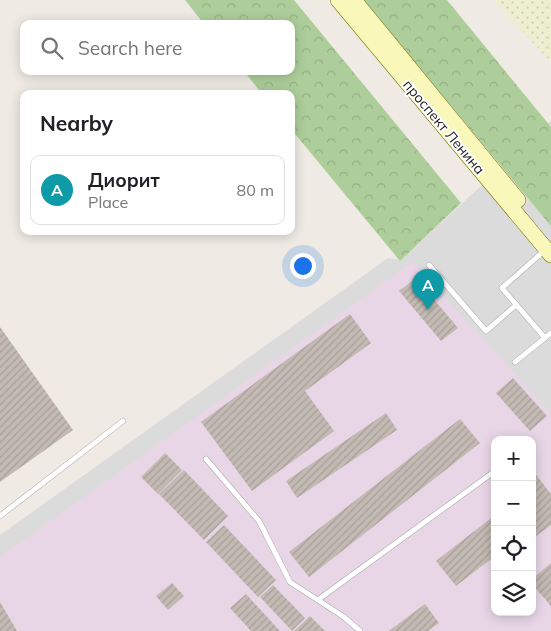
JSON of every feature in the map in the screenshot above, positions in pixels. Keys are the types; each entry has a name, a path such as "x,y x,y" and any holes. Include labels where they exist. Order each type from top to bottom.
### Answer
{"main road":[{"name":"проспект Ленина","path":"338,0 550,248"},
{"name":"проспект Ленина","path":"354,0 550,248"}],"lane":[{"path":"545,338 502,288 550,248"},
{"path":"429,265 486,331 516,305"},
{"path":"516,362 551,333"},
{"path":"0,516 124,421"},
{"path":"206,459 259,521 290,582 344,617 360,631"},
{"path":"319,600 491,475"}],"shaded area":[{"path":"551,121 551,631 0,631 0,535 388,258 401,260"},
{"path":"413,262 551,414 551,631 0,631 0,557"}],"green space":[{"path":"185,0 294,0 461,203 400,261 295,134 295,90 259,90 247,75 295,75 295,20 201,20"},
{"path":"363,0 447,0 551,127 551,226"},
{"path":"493,0 551,0 551,62"}],"building":[{"path":"416,278 458,328 441,341 399,291"},
{"path":"350,314 371,343 305,391 334,431 252,491 201,422"},
{"path":"0,327 73,430 0,482"},
{"path":"513,378 547,416 530,431 496,393"},
{"path":"386,413 397,430 297,498 286,481"},
{"path":"460,419 480,443 309,577 289,552"},
{"path":"165,453 182,470 158,494 141,477"},
{"path":"184,470 228,516 204,540 159,494"},
{"path":"536,475 551,494 551,525 536,536"},
{"path":"491,518 491,559 456,586 436,561"},
{"path":"224,525 276,580 258,597 206,542"},
{"path":"551,563 551,606 536,589 536,576"},
{"path":"172,583 184,596 168,610 156,596"},
{"path":"273,585 305,618 292,631 260,597"},
{"path":"246,594 280,631 251,631 230,608"},
{"path":"0,602 17,631 0,631"},
{"path":"425,604 439,623 428,631 389,631"},
{"path":"310,616 325,631 294,631"}],"place":[{"name":"Диорит","path":"428,310"}]}
